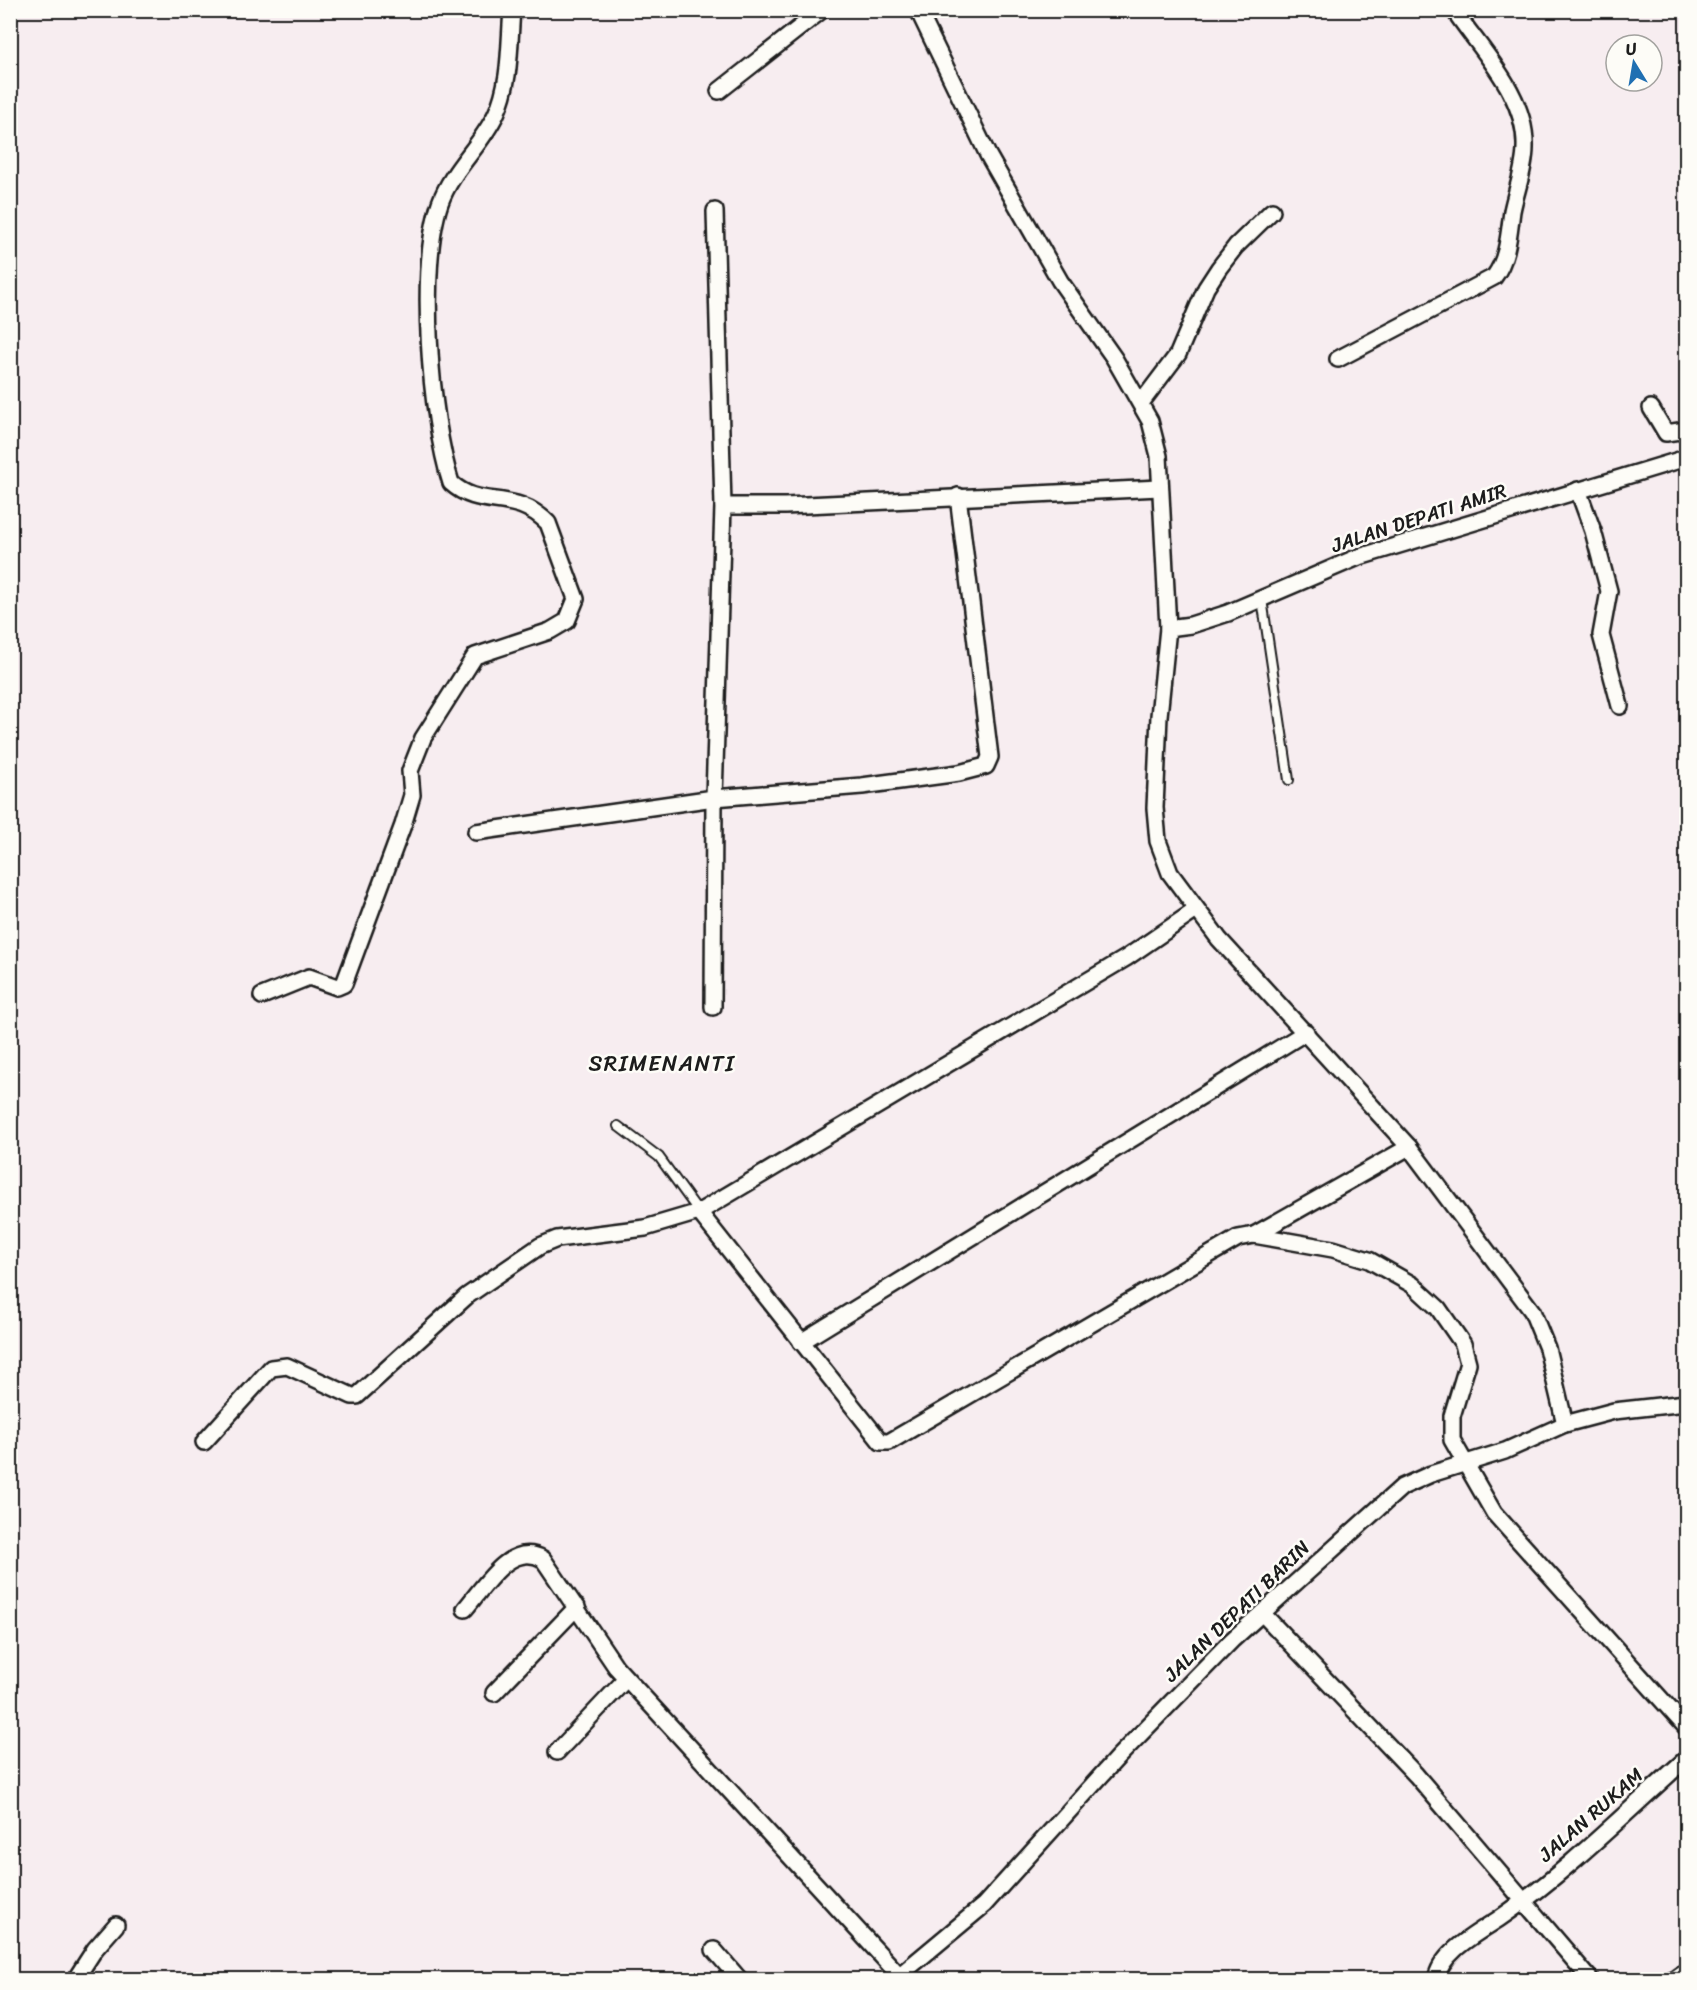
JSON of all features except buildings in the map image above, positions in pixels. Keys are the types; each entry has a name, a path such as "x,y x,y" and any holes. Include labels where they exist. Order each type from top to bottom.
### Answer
{"street":[{"path":"262,996 309,977 337,987 345,984 406,815 412,795 410,771 423,738 476,656 550,631 567,621 576,599 548,523 539,514 510,500 470,496 452,483 447,470 434,381 429,320 430,245 441,202 451,179 488,128 502,99 507,81 512,10"},
{"path":"719,91 822,10"},
{"path":"918,10 988,155 1060,281 1114,358 1150,421 1159,456 1168,628 1159,716 1155,808 1158,841 1170,873 1219,939 1409,1147 1532,1311 1547,1348 1565,1424"},
{"path":"1338,359 1494,277 1504,261 1526,149 1524,128 1519,111 1494,65 1454,10"},
{"path":"712,1007 714,798 723,506 715,211"},
{"path":"1141,403 1178,354 1206,288 1219,268 1236,246 1272,211"},
{"path":"1652,408 1665,432 1686,430"},
{"name":"JALAN DEPATI AMIR","path":"1168,628 1191,625 1262,599 1356,558 1686,458"},
{"path":"723,506 785,506 1160,488"},
{"path":"1578,490 1593,531 1609,591 1601,634 1620,706"},
{"path":"476,831 714,798 862,786 959,773 986,766 990,757 958,496"},
{"path":"204,1442 272,1368 287,1366 352,1396 357,1396 467,1296 540,1246 557,1239 645,1228 699,1212 1125,958 1196,910"},
{"path":"801,1342 1306,1032"},
{"path":"699,1212 878,1441 886,1443 1238,1238 1254,1235 1409,1147"},
{"path":"1254,1235 1333,1249 1369,1260 1413,1286 1438,1308 1453,1327 1466,1352 1468,1363 1452,1416 1452,1440 1494,1513 1686,1727"},
{"name":"JALAN DEPATI BARIN","path":"896,1977 984,1905 1117,1758 1262,1613 1402,1487 1431,1473 1505,1451 1565,1424 1614,1411 1686,1403"},
{"path":"465,1609 496,1572 509,1561 526,1553 543,1559 626,1679 896,1977"},
{"path":"494,1693 577,1607"},
{"path":"1262,1613 1416,1775 1591,1980"},
{"path":"557,1752 626,1679"},
{"name":"JALAN RUKAM","path":"1436,1980 1439,1965 1455,1950 1523,1902 1686,1759"},
{"path":"75,1980 95,1949 116,1925"},
{"path":"714,1950 740,1980"},
{"path":"1672,1980 1686,1970"}],"lane":[{"path":"1262,599 1289,780"},
{"path":"618,1126 659,1157 699,1212"}],"district":[{"name":"SRIMENANTI","path":"662,1063"}]}
